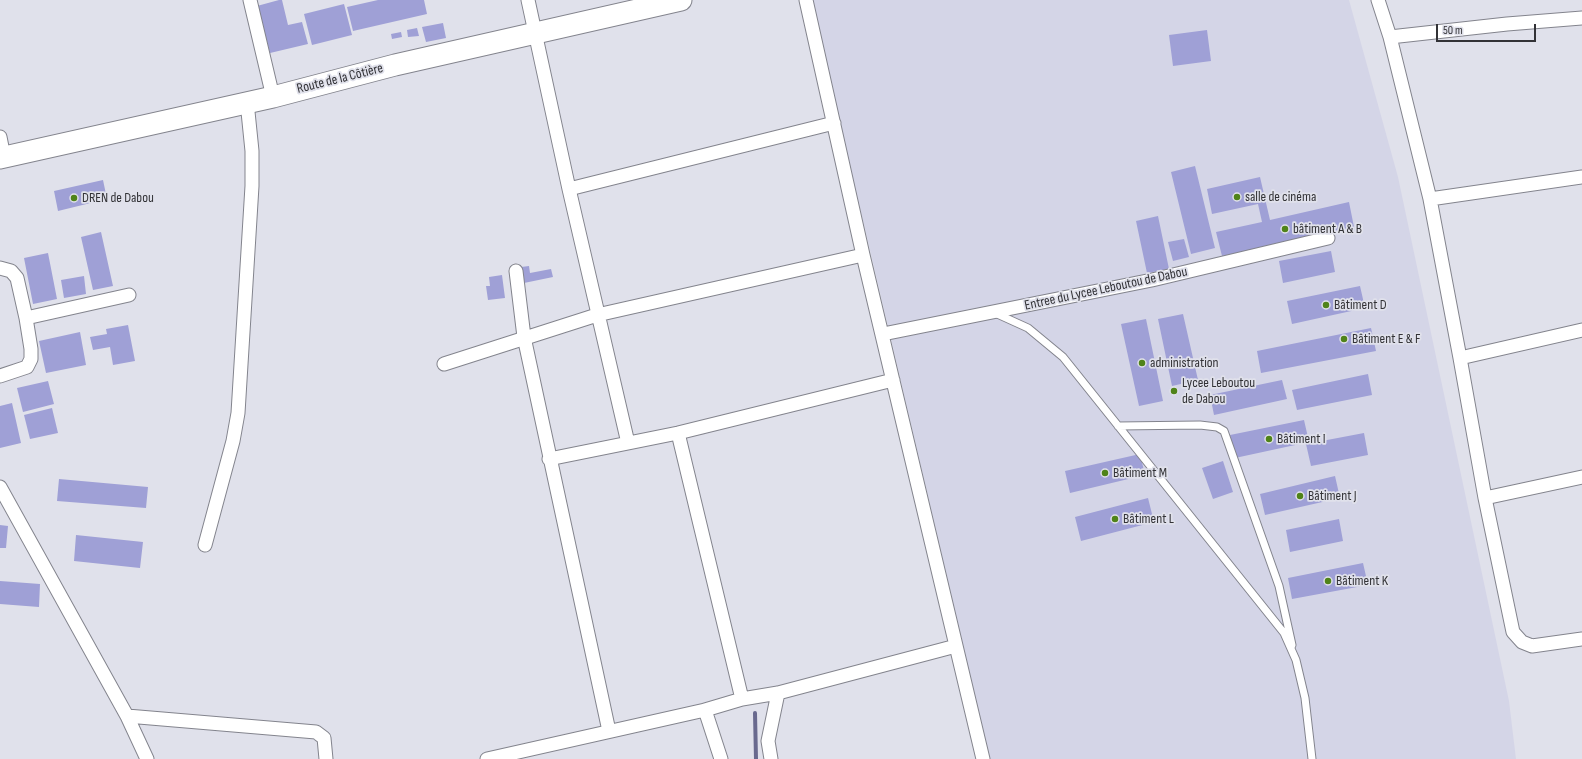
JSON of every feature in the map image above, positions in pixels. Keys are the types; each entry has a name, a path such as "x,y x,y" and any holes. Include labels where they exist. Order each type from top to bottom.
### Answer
{"main road":[{"name":"Route de la Côtière","path":"1,150 273,97 395,65 675,1"}],"street":[{"path":"250,0 273,97"},
{"path":"528,0 597,316 628,444"},
{"path":"806,0 863,255 983,759"},
{"path":"1378,0 1390,37 1430,199 1485,498 1512,632 1522,642 1532,646 1582,639"},
{"path":"1390,37 1507,24 1582,18"},
{"path":"205,545 234,441 238,413 252,186 252,151 247,102"},
{"path":"569,189 834,123"},
{"path":"1430,199 1582,177"},
{"name":"Entree du Lycee Leboutou de Dabou","path":"883,334 1152,280 1328,238"},
{"path":"444,364 524,337 597,316 863,255"},
{"path":"0,268 11,271 17,278 26,318 31,359 27,367 0,376"},
{"path":"516,271 524,337 549,459 609,731"},
{"path":"26,318 129,295"},
{"path":"1460,358 1582,330"},
{"path":"549,459 678,433 893,380"},
{"path":"678,433 742,700"},
{"path":"1485,498 1582,477"},
{"path":"0,487 127,716 147,759"},
{"path":"487,759 778,693 956,646"},
{"path":"771,759 768,741 778,693"},
{"path":"705,710 721,759"},
{"path":"127,716 316,732 324,738 326,759"}],"lane":[{"path":"993,312 1028,328 1063,357 1268,612 1284,633 1296,660"},
{"path":"1118,426 1200,425 1217,427 1224,431 1280,586 1305,698 1312,759"}],"shaded area":[{"name":"Lycee Leboutou de Dabou","path":"811,0 1349,0 1398,177 1509,701 1516,759 990,759"}],"building":[{"path":"282,0 288,25 302,22 308,44 270,53 257,6"},
{"path":"378,0 424,0 427,14 353,31 347,7"},
{"path":"344,4 352,35 312,45 304,14"},
{"path":"443,23 446,38 426,42 422,27"},
{"path":"417,28 419,36 408,37 407,30"},
{"path":"1207,30 1211,61 1173,66 1169,35"},
{"path":"401,32 402,37 392,39 391,34"},
{"path":"1195,166 1215,248 1191,254 1171,172"},
{"name":"bâtiment A & B","path":"1260,177 1270,220 1349,202 1354,227 1222,256 1216,232 1262,222 1258,204 1212,214 1207,189"},
{"path":"103,180 107,199 58,211 54,191"},
{"path":"1158,216 1169,269 1147,273 1136,221"},
{"path":"101,232 113,286 93,290 81,237"},
{"path":"1184,239 1189,257 1173,261 1168,242"},
{"path":"1331,251 1335,272 1283,283 1279,261"},
{"path":"48,253 57,299 33,304 24,258"},
{"path":"529,266 530,273 551,269 553,277 524,283 521,267"},
{"path":"502,275 505,298 488,300 486,286 490,286 489,277"},
{"path":"84,276 86,294 64,298 61,280"},
{"name":"Bâtiment D","path":"1360,286 1365,308 1292,324 1287,301"},
{"path":"1183,314 1198,380 1172,386 1158,319"},
{"name":"administration","path":"1146,319 1163,401 1139,406 1121,324"},
{"path":"128,325 135,361 113,365 110,347 93,350 90,337 107,334 106,329"},
{"name":"Bâtiment E & F","path":"1371,328 1376,351 1261,373 1257,351"},
{"path":"80,332 86,365 46,373 39,341"},
{"path":"1368,374 1372,395 1297,410 1292,390"},
{"path":"1282,380 1287,399 1214,415 1210,395"},
{"path":"48,381 54,404 23,412 17,388"},
{"path":"12,403 21,443 0,448 0,406"},
{"path":"52,408 58,433 30,439 24,415"},
{"name":"Bâtiment I","path":"1304,420 1309,442 1235,458 1230,435"},
{"path":"1364,433 1368,455 1311,466 1306,444"},
{"name":"Bâtiment M","path":"1140,454 1145,475 1070,493 1065,471"},
{"path":"1223,461 1233,492 1213,499 1202,468"},
{"name":"Bâtiment J","path":"1335,476 1340,498 1265,515 1260,494"},
{"path":"59,479 148,487 146,508 57,501"},
{"name":"Bâtiment L","path":"1148,498 1154,522 1081,541 1075,517"},
{"path":"1339,519 1343,541 1290,552 1286,530"},
{"path":"0,525 8,526 6,548 0,548"},
{"path":"76,535 143,542 140,568 74,561"},
{"name":"Bâtiment K","path":"1363,563 1368,585 1292,599 1288,578"},
{"path":"0,581 40,584 39,607 0,604"}],"waterway":[{"path":"755,713 756,759"}],"place":[{"name":"salle de cinéma","path":"1237,197"},
{"name":"DREN de Dabou","path":"74,198"},
{"name":"bâtiment A & B","path":"1285,229"},
{"name":"Bâtiment D","path":"1326,305"},
{"name":"Bâtiment E & F","path":"1344,339"},
{"name":"administration","path":"1142,363"},
{"name":"Lycee Leboutou de Dabou","path":"1174,391"},
{"name":"Bâtiment I","path":"1269,439"},
{"name":"Bâtiment M","path":"1105,473"},
{"name":"Bâtiment J","path":"1300,496"},
{"name":"Bâtiment L","path":"1115,519"},
{"name":"Bâtiment K","path":"1328,581"}]}
